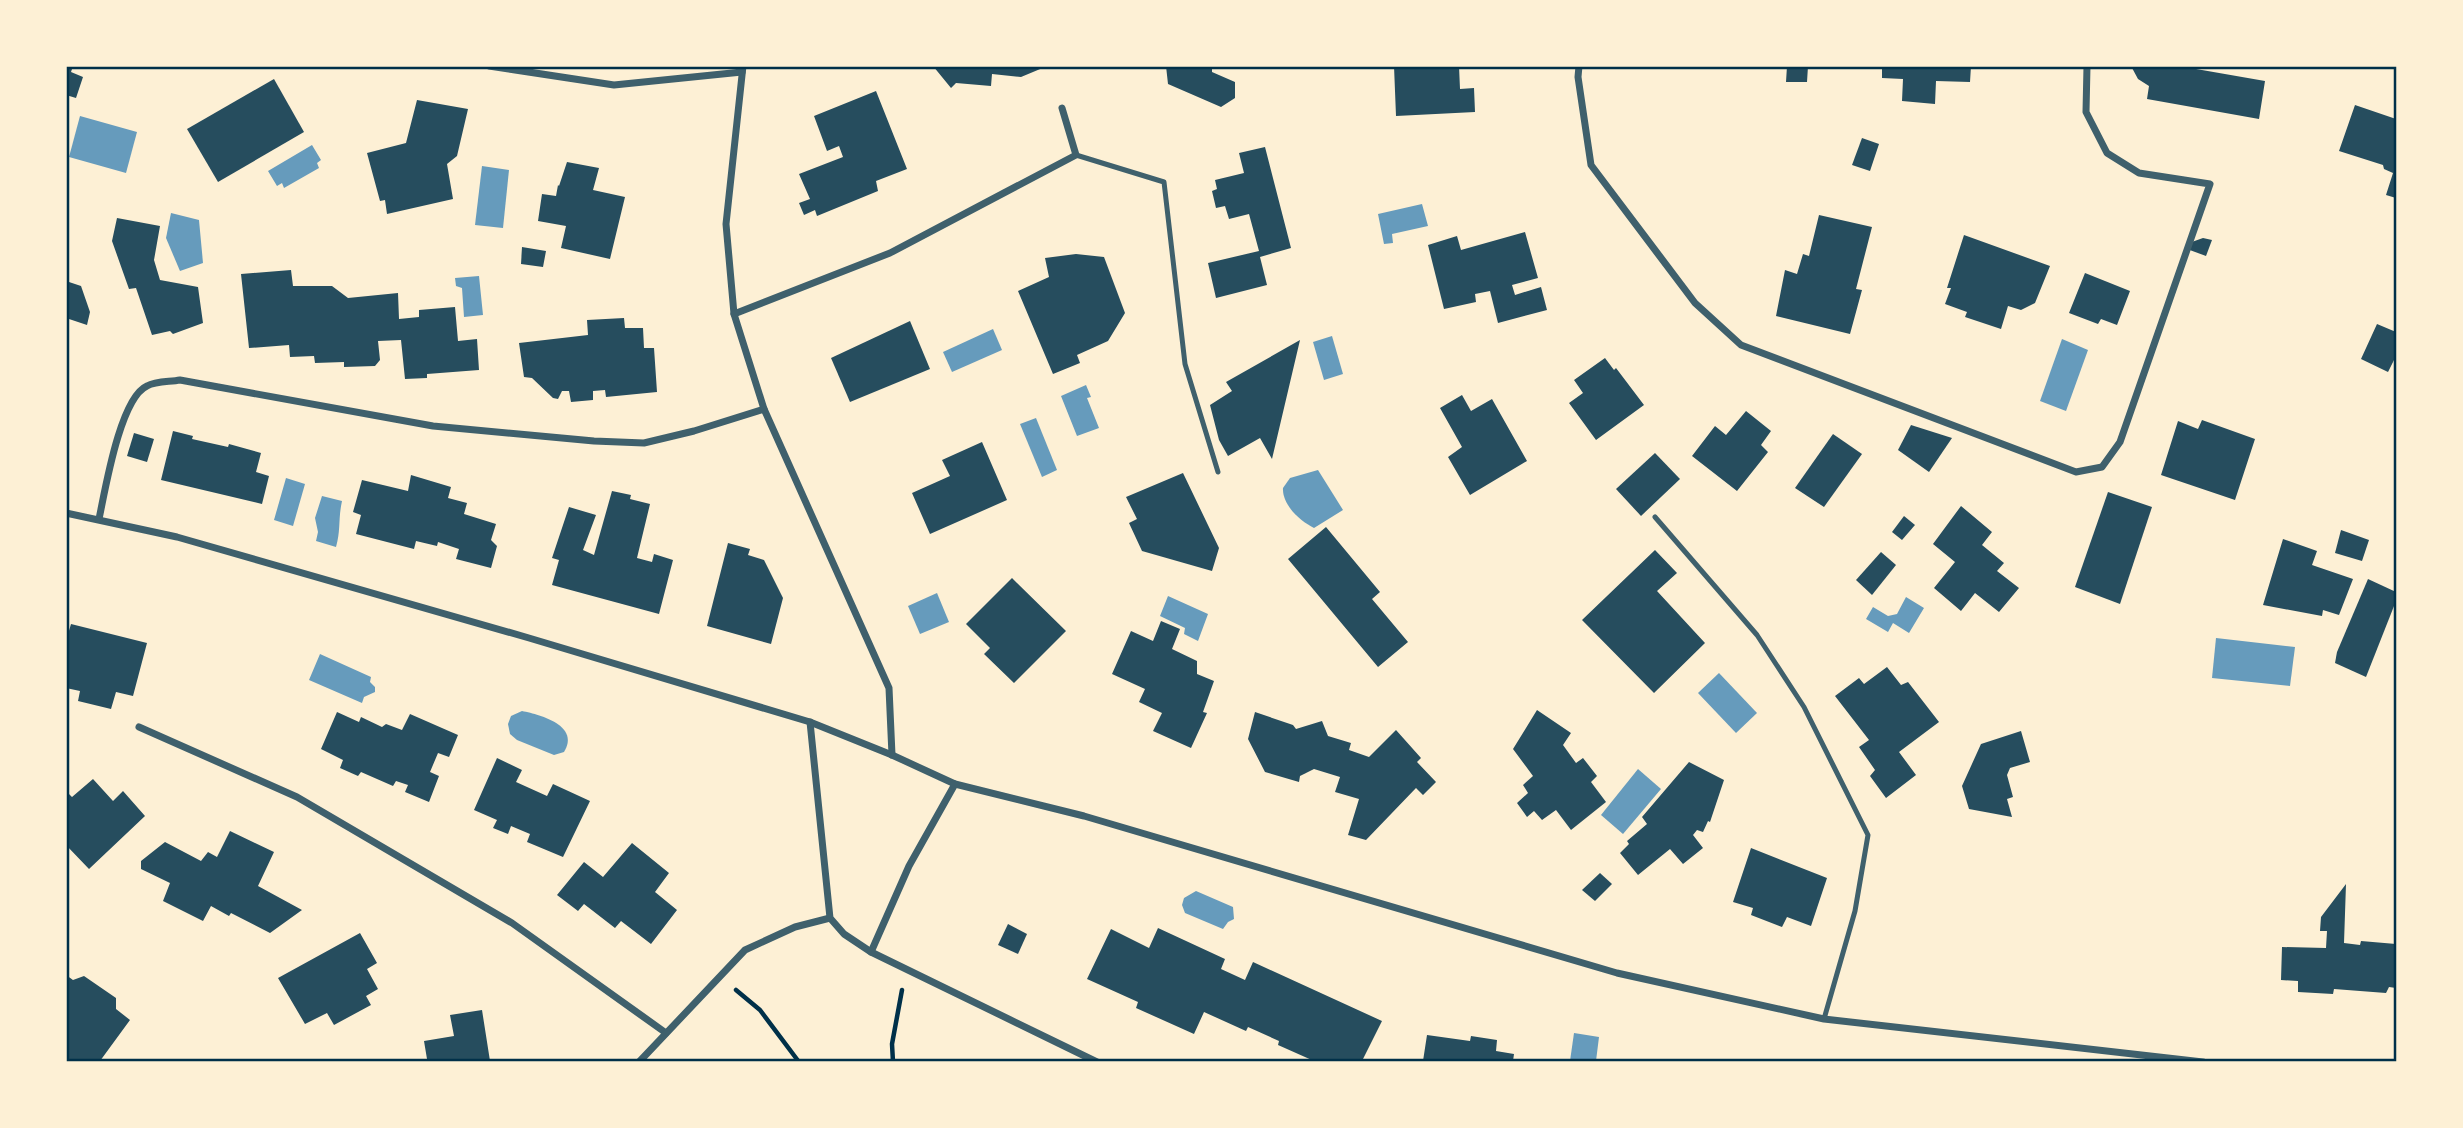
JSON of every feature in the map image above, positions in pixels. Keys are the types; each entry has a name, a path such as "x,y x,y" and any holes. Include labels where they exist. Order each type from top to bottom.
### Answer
{"street":[{"path":"489,66 614,85 743,69 726,224 734,314 764,409 889,688 892,755"},
{"path":"1579,66 1578,77 1591,164 1695,303 1741,345 2076,472 2102,467 2120,442 2161,318 2210,184 2139,173 2107,153 2086,113 2087,66"},
{"path":"734,314 890,253 1076,155 1062,107"},
{"path":"99,519 120,428 132,401 146,386 180,380 433,426 594,441 644,443 764,409"},
{"path":"66,513 177,537 810,722 955,784 1084,816 1617,973 1824,1019 2203,1062"},
{"path":"810,722 830,918 844,934 871,952 1097,1062"},
{"path":"139,727 297,797 512,923 666,1033"},
{"path":"871,952 909,866 955,784"},
{"path":"639,1062 745,950 796,927 830,918"}],"lane":[{"path":"1076,155 1164,181 1185,364 1218,472"},
{"path":"1655,517 1757,635 1804,707 1868,835 1855,911 1824,1019"}],"path":[{"path":"893,1062 892,1044 906,970"},
{"path":"720,976 760,1010 799,1062"}],"water":[{"path":"80,116 137,132 126,173 69,157"},
{"path":"312,145 321,160 317,163 319,168 284,188 282,183 277,186 268,171"},
{"path":"482,166 509,170 503,228 475,225"},
{"path":"1422,204 1428,226 1392,234 1393,243 1384,244 1378,214"},
{"path":"171,213 199,220 203,263 180,271 166,238"},
{"path":"479,276 483,315 464,317 462,288 456,286 455,278"},
{"path":"993,329 1002,350 952,372 943,352"},
{"path":"1332,336 1343,374 1324,380 1313,342"},
{"path":"2062,339 2088,350 2066,411 2040,401"},
{"path":"1086,385 1091,397 1087,398 1099,428 1077,436 1061,396"},
{"path":"1036,418 1057,470 1042,477 1020,424"},
{"path":"1318,470 1343,510 1314,528 1293,512 1285,500 1283,488 1290,478"},
{"path":"286,478 305,484 293,526 274,520"},
{"path":"322,496 342,501 336,547 316,541 318,532 315,518"},
{"path":"937,593 949,622 920,634 908,606"},
{"path":"1168,596 1208,614 1198,641 1184,634 1185,628 1160,616"},
{"path":"1906,597 1924,608 1909,633 1893,623 1888,632 1866,619 1873,607 1888,616 1897,614"},
{"path":"2216,638 2295,647 2290,686 2212,678"},
{"path":"320,654 371,677 370,682 375,687 375,692 364,697 362,703 309,680"},
{"path":"1719,673 1757,713 1736,733 1698,693"},
{"path":"522,711 539,715 563,729 568,743 564,752 554,755 517,740 510,734 508,724 511,716"},
{"path":"1638,769 1661,789 1623,834 1601,815"},
{"path":"1196,891 1233,907 1234,919 1223,929 1185,913 1182,905 1184,898"},
{"path":"1574,1033 1599,1037 1596,1061 1570,1061"}],"building":[{"path":"66,66 73,66 71,72 83,77 76,98 66,95"},
{"path":"933,66 1045,67 1021,77 992,74 991,86 956,83 951,88"},
{"path":"1166,66 1212,66 1212,72 1235,82 1235,98 1221,107 1168,84"},
{"path":"1394,66 1459,66 1460,89 1474,88 1475,112 1396,116"},
{"path":"1787,66 1808,66 1807,82 1786,82"},
{"path":"1882,66 1971,66 1970,82 1936,81 1935,104 1902,101 1903,79 1882,78"},
{"path":"2131,66 2179,66 2265,81 2259,119 2147,99 2149,86 2138,79"},
{"path":"274,79 304,132 218,182 187,129"},
{"path":"876,91 907,169 876,181 878,191 817,216 815,210 804,215 799,203 810,199 799,174 843,157 839,146 827,151 814,116"},
{"path":"417,100 468,109 457,156 447,164 453,199 387,214 385,200 380,201 367,153 406,143"},
{"path":"2355,105 2396,119 2396,198 2386,195 2393,173 2384,169 2383,165 2339,151"},
{"path":"1862,138 1879,144 1870,171 1852,165"},
{"path":"1265,147 1291,248 1260,257 1267,285 1216,298 1208,263 1259,251 1249,214 1229,219 1225,206 1216,208 1212,191 1217,189 1215,180 1244,173 1239,153"},
{"path":"567,162 599,168 593,190 625,197 610,259 561,248 566,226 538,221 542,194 556,196"},
{"path":"1819,215 1872,227 1856,289 1862,290 1850,334 1776,316 1785,270 1797,274 1803,254 1809,256"},
{"path":"117,218 160,226 154,260 160,280 198,287 203,323 173,334 170,331 152,335 136,288 129,289 112,241"},
{"path":"1525,232 1538,278 1512,285 1515,295 1541,287 1547,310 1498,323 1490,291 1475,294 1476,302 1444,309 1428,245 1457,236 1461,250"},
{"path":"1964,235 2050,266 2035,303 2021,310 2008,306 2001,329 1965,317 1967,312 1945,304 1951,288 1947,288"},
{"path":"2203,238 2212,240 2206,256 2187,249 2189,243"},
{"path":"522,247 546,251 543,267 521,264"},
{"path":"1076,254 1104,257 1125,313 1108,341 1077,355 1080,363 1053,374 1018,291 1049,277 1045,258"},
{"path":"291,270 293,286 332,286 348,298 398,293 399,319 419,317 419,310 455,307 458,341 477,339 479,370 427,374 427,378 405,379 401,340 378,341 380,360 375,366 344,367 344,362 315,363 314,356 290,357 289,345 249,348 241,274"},
{"path":"2085,273 2130,291 2117,325 2101,319 2098,324 2069,313"},
{"path":"66,281 81,286 90,312 87,325 66,318"},
{"path":"624,318 625,328 643,328 644,348 654,348 657,392 606,397 605,390 593,391 593,400 571,402 569,391 562,391 558,399 553,398 532,378 524,377 519,343 588,335 587,320"},
{"path":"910,321 930,369 850,402 831,358"},
{"path":"2377,324 2396,332 2396,361 2394,360 2388,372 2361,359"},
{"path":"1300,340 1272,459 1260,438 1228,456 1219,440 1210,405 1232,391 1226,382"},
{"path":"1605,358 1644,405 1596,440 1569,403 1583,393 1574,380"},
{"path":"1462,395 1471,411 1492,399 1527,461 1470,495 1448,457 1462,447 1440,408"},
{"path":"1746,411 1771,431 1761,445 1768,452 1737,491 1692,456 1715,426 1726,435"},
{"path":"2202,420 2255,439 2235,500 2161,475 2178,421 2198,429"},
{"path":"1911,425 1952,438 1929,472 1898,450"},
{"path":"173,431 193,436 192,439 228,447 229,444 261,453 256,472 269,476 262,504 161,480"},
{"path":"134,433 154,439 147,462 127,456"},
{"path":"1833,434 1862,454 1824,507 1795,488"},
{"path":"982,442 1007,500 930,534 912,493 950,476 942,460"},
{"path":"1655,453 1680,479 1641,516 1616,489"},
{"path":"1183,473 1219,548 1212,571 1142,551 1129,523 1137,519 1126,497"},
{"path":"411,475 451,487 448,498 467,503 464,514 496,524 491,540 497,546 491,568 456,559 459,549 438,542 437,546 416,541 414,549 356,534 361,515 353,512 362,480 408,491"},
{"path":"612,491 631,495 630,499 650,504 637,558 652,562 654,554 673,560 659,614 552,585 559,560 552,558 569,507 596,515 583,550 594,555"},
{"path":"2108,492 2152,507 2120,604 2075,587"},
{"path":"1961,506 1992,532 1982,545 2004,563 1997,571 2019,588 1999,612 1975,593 1961,611 1934,588 1955,562 1933,544"},
{"path":"1904,516 1915,525 1902,540 1892,532"},
{"path":"1326,527 1380,592 1372,599 1408,642 1378,667 1288,559"},
{"path":"2341,530 2369,540 2362,561 2335,553"},
{"path":"2283,539 2317,551 2312,565 2353,579 2339,615 2323,610 2322,616 2263,605"},
{"path":"728,543 750,549 748,555 764,560 783,598 771,644 707,626"},
{"path":"1655,550 1677,573 1657,591 1705,643 1654,693 1582,620"},
{"path":"1881,552 1896,565 1872,595 1856,580"},
{"path":"1012,578 1066,631 1014,683 984,654 990,648 966,624"},
{"path":"2368,579 2396,592 2396,601 2366,677 2335,663 2337,652"},
{"path":"1161,621 1180,629 1172,649 1197,661 1197,674 1214,681 1203,712 1207,713 1191,748 1153,731 1162,713 1139,702 1145,689 1112,674 1131,631 1153,641"},
{"path":"71,624 147,643 133,696 116,692 111,709 78,701 80,691 66,688 66,641"},
{"path":"1887,667 1901,685 1908,682 1939,722 1899,752 1916,775 1886,798 1870,776 1875,770 1859,747 1869,740 1835,696 1859,678 1864,684"},
{"path":"1537,710 1571,733 1563,745 1576,763 1583,758 1597,776 1591,782 1606,802 1571,830 1556,810 1542,820 1534,811 1527,817 1517,803 1528,793 1523,785 1533,776 1513,749"},
{"path":"337,712 359,722 361,717 382,727 386,724 402,730 410,714 458,735 449,757 438,753 430,772 439,776 429,802 405,792 408,785 396,781 393,786 361,772 358,776 340,768 343,760 321,749"},
{"path":"1255,712 1293,725 1296,729 1322,721 1328,736 1351,743 1349,750 1369,757 1396,730 1421,758 1417,762 1436,782 1423,795 1416,788 1366,840 1348,835 1359,799 1335,792 1340,777 1314,769 1300,776 1299,782 1265,772 1248,739"},
{"path":"2021,731 2030,762 2010,768 2007,775 2013,797 2007,799 2012,817 1969,809 1962,786 1981,744"},
{"path":"497,758 522,770 516,782 547,796 553,784 590,801 563,857 527,842 530,834 511,826 508,834 493,828 497,820 474,810"},
{"path":"1689,762 1724,780 1710,822 1708,821 1703,832 1697,830 1693,835 1703,848 1683,864 1670,849 1638,875 1620,853 1629,844 1627,841 1647,824 1642,817"},
{"path":"93,779 113,801 123,791 145,816 89,869 66,845 66,791 72,797"},
{"path":"230,831 274,852 258,886 302,910 270,933 211,906 203,921 163,901 170,883 141,869 141,861 165,842 201,861 208,852 217,857"},
{"path":"632,843 669,873 655,892 677,910 651,944 621,921 615,928 584,904 578,911 557,895 584,862 603,877"},
{"path":"1751,848 1827,878 1811,926 1787,917 1782,927 1751,915 1753,908 1733,902"},
{"path":"1600,873 1612,884 1595,901 1582,890"},
{"path":"2346,884 2344,943 2360,945 2361,941 2396,944 2396,988 2389,987 2386,993 2334,989 2333,994 2298,992 2298,981 2281,980 2282,947 2326,948 2327,931 2320,931 2321,917"},
{"path":"1008,924 1027,934 1018,954 998,945"},
{"path":"1158,928 1225,959 1221,969 1245,980 1253,962 1382,1021 1362,1061 1314,1061 1278,1045 1279,1041 1248,1027 1246,1031 1204,1012 1194,1034 1136,1008 1138,1002 1087,979 1111,929 1149,948"},
{"path":"360,933 377,963 367,969 378,989 366,996 371,1005 334,1025 327,1013 305,1024 278,978"},
{"path":"66,975 73,980 84,976 116,998 116,1009 130,1020 100,1061 66,1061"},
{"path":"482,1010 490,1061 421,1061 427,1059 424,1041 454,1036 450,1015"},
{"path":"1427,1035 1470,1041 1471,1036 1497,1040 1496,1051 1514,1054 1513,1061 1423,1061"}]}
